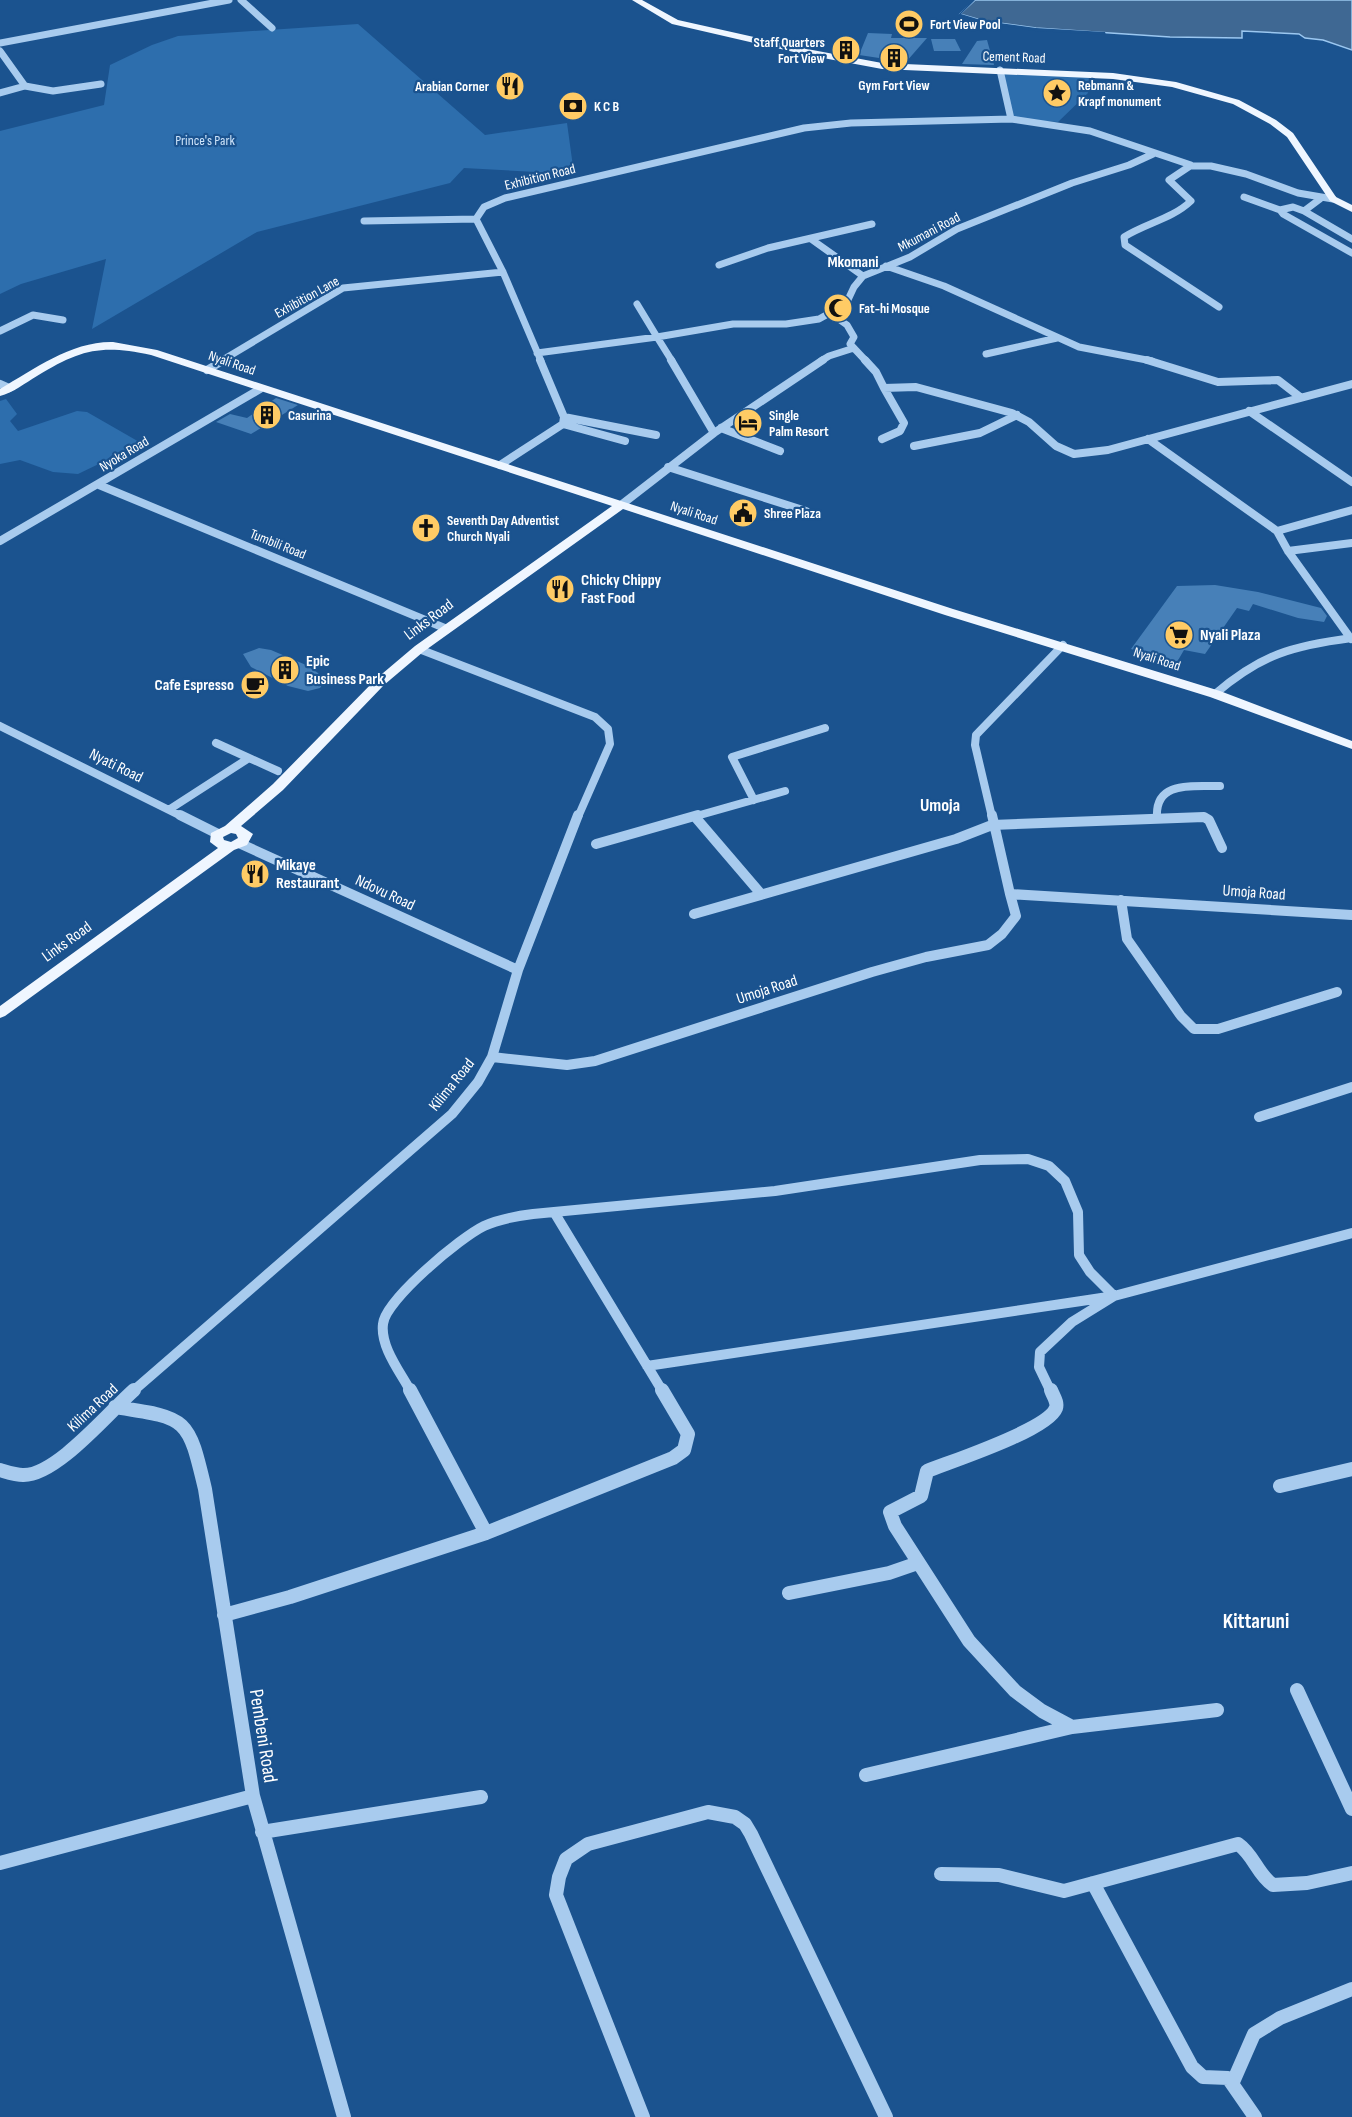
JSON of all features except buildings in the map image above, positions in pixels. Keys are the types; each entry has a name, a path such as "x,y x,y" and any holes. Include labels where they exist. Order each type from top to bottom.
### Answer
{"main road":[{"name":"Cement Road","path":"636,0 675,22 807,52 882,66 1089,74 1142,79 1173,84 1236,102 1273,122 1290,135 1333,199 1352,209"},
{"name":"Nyali Road","path":"3,388 62,359 93,348 107,345 136,348 949,612 1063,645 1215,694 1352,745"},
{"name":"Links Road","path":"0,1013 184,879 230,838 380,682 419,649 621,505"}],"street":[{"path":"0,43 229,0"},
{"path":"240,0 272,28"},
{"path":"0,51 25,86 33,90 50,91 101,84"},
{"path":"1000,70 1011,119"},
{"path":"0,93 25,86"},
{"name":"Exhibition Road","path":"476,219 484,207 493,201 781,132 851,123 1011,119 1069,126 1191,165 1226,169 1320,199 1333,199"},
{"name":"Mkumani Road","path":"862,276 910,257 975,221 1153,154"},
{"path":"1191,165 1183,168 1169,180 1191,201 1187,206 1174,215 1134,229 1124,237 1125,245 1134,254 1172,274 1219,307"},
{"path":"1244,197 1281,210 1293,207 1304,211 1352,239"},
{"path":"1304,211 1320,199"},
{"path":"1281,210 1283,214 1352,253"},
{"path":"364,221 476,219 503,272 563,420"},
{"path":"719,265 768,248 872,224"},
{"path":"537,352 657,337 733,324 804,322 830,313 846,304 862,276 811,239"},
{"path":"886,266 945,286 1079,347 1147,360 1218,382 1278,380 1300,397"},
{"name":"Exhibition Lane","path":"207,370 343,288 503,272"},
{"path":"637,304 717,430 780,451"},
{"path":"830,313 851,330 854,337 850,344 876,372 904,423 900,431 882,439"},
{"path":"0,331 33,315 63,320"},
{"path":"986,354 1057,338"},
{"path":"621,505 717,430 829,356 854,348"},
{"path":"884,388 916,387 1017,415 1062,451 1074,455 1087,455 1352,384"},
{"name":"Nyoka Road","path":"0,541 260,389"},
{"path":"1249,411 1352,482"},
{"path":"914,446 980,433 1017,415"},
{"path":"563,420 625,441"},
{"path":"500,465 563,420 656,435"},
{"path":"1148,439 1277,531 1288,551 1351,639 1312,644 1266,656 1234,676 1215,694"},
{"path":"668,467 806,511"},
{"name":"Tumbili Road","path":"99,485 447,628"},
{"path":"1277,531 1352,510"},
{"path":"1288,551 1352,543"},
{"name":"Umoja Road","path":"492,1057 567,1065 595,1061 872,972 926,957 987,945 1002,934 1016,916 992,825 975,745 976,735 1063,645"},
{"name":"Kilima Road","path":"0,1470 24,1475 41,1471 58,1462 115,1407 452,1114 478,1082 492,1057 518,970 588,790 609,744 608,729 595,717 419,649"},
{"name":"Nyati Road","path":"0,726 230,838"},
{"path":"754,800 732,757 825,728"},
{"path":"216,743 278,771"},
{"path":"170,809 249,758"},
{"path":"1157,817 1157,803 1160,796 1166,792 1176,789 1220,786"},
{"path":"596,844 696,818 785,791"},
{"path":"694,914 956,839 992,825 1204,817 1209,820 1222,848"},
{"path":"696,818 761,894"},
{"name":"Ndovu Road","path":"230,838 518,970"},
{"name":"Umoja Road","path":"1010,894 1352,915"},
{"path":"1121,900 1127,939 1181,1016 1194,1029 1218,1029 1337,992"},
{"path":"1258,1117 1352,1087"},
{"path":"486,1533 384,1341 381,1326 387,1310 402,1293 480,1227 498,1221 554,1212 798,1188 992,1160 1031,1160 1040,1161 1063,1180 1077,1207 1080,1233 1078,1251 1083,1263 1114,1296"},
{"path":"224,1615 290,1597 486,1533 681,1454 688,1445 688,1434 554,1212"},
{"path":"647,1366 1114,1296 1352,1233"},
{"path":"1072,1727 1041,1710 992,1666 959,1629 892,1519 890,1512 920,1497 924,1491 924,1478 927,1471 1022,1433 1048,1419 1056,1407 1056,1401 1039,1367 1040,1352 1072,1322 1114,1296"},
{"name":"Pembeni Road","path":"115,1407 161,1415 187,1430 205,1489 254,1796 262,1832 344,2117"},
{"path":"1280,1486 1352,1469"},
{"path":"789,1593 889,1573 918,1563"},
{"path":"1297,1690 1352,1809"},
{"path":"866,1775 1072,1727 1217,1710"},
{"path":"0,1863 254,1796"},
{"path":"262,1832 481,1797"},
{"path":"643,2117 556,1895 559,1877 566,1859 588,1844 708,1812 735,1817 745,1824 751,1834 886,2117"},
{"path":"940,1874 1002,1876 1064,1891 1238,1844 1247,1849 1258,1874 1273,1885 1307,1882 1352,1873"},
{"path":"1093,1883 1192,2067 1203,2077 1228,2078 1233,2082 1255,2117"},
{"path":"1233,2082 1254,2034 1280,2018 1352,1989"}],"green space":[{"name":"Prince's Park","path":"358,24 485,135 567,123 574,174 464,168 450,183 257,232 92,329 106,259 21,284 0,294 0,131 104,105 110,65 152,45 178,36"},
{"path":"1003,70 1089,75 1088,93 1058,122 1011,119"},
{"path":"6,399 17,414 10,421 18,431 77,411 87,412 141,443 112,455 107,460 78,474 53,472 20,460 0,464 0,401"}],"shaded area":[{"path":"971,0 1352,0 1352,50 1323,40 1305,38 1299,34 1242,31 1242,38 1170,37 1036,28 984,21 960,14 974,1"}],"pier":[{"path":"968,0 975,0 961,14 984,21 1036,28 1105,32 1106,35 1035,31 983,23 958,15 968,5"}],"place":[{"name":"Fort View Pool","path":"909,24"},
{"name":"Staff Quarters Fort View","path":"846,50"},
{"name":"Gym Fort View","path":"894,58"},
{"name":"Arabian Corner","path":"510,86"},
{"name":"Rebmann & Krapf monument","path":"1057,93"},
{"name":"K C B","path":"573,106"},
{"name":"Fat-hi Mosque","path":"838,308"},
{"name":"Casurina","path":"267,415"},
{"name":"Single Palm Resort","path":"748,423"},
{"name":"Shree Plaza","path":"743,513"},
{"name":"Seventh Day Adventist Church Nyali","path":"426,528"},
{"name":"Chicky Chippy Fast Food","path":"560,589"},
{"name":"Nyali Plaza","path":"1179,635"},
{"name":"Epic Business Park","path":"285,670"},
{"name":"Cafe Espresso","path":"255,685"},
{"name":"Mikaye Restaurant","path":"255,874"}],"district":[{"name":"Mkomani","path":"853,262"},
{"name":"Umoja","path":"940,805"},
{"name":"Kittaruni","path":"1256,1621"}]}
